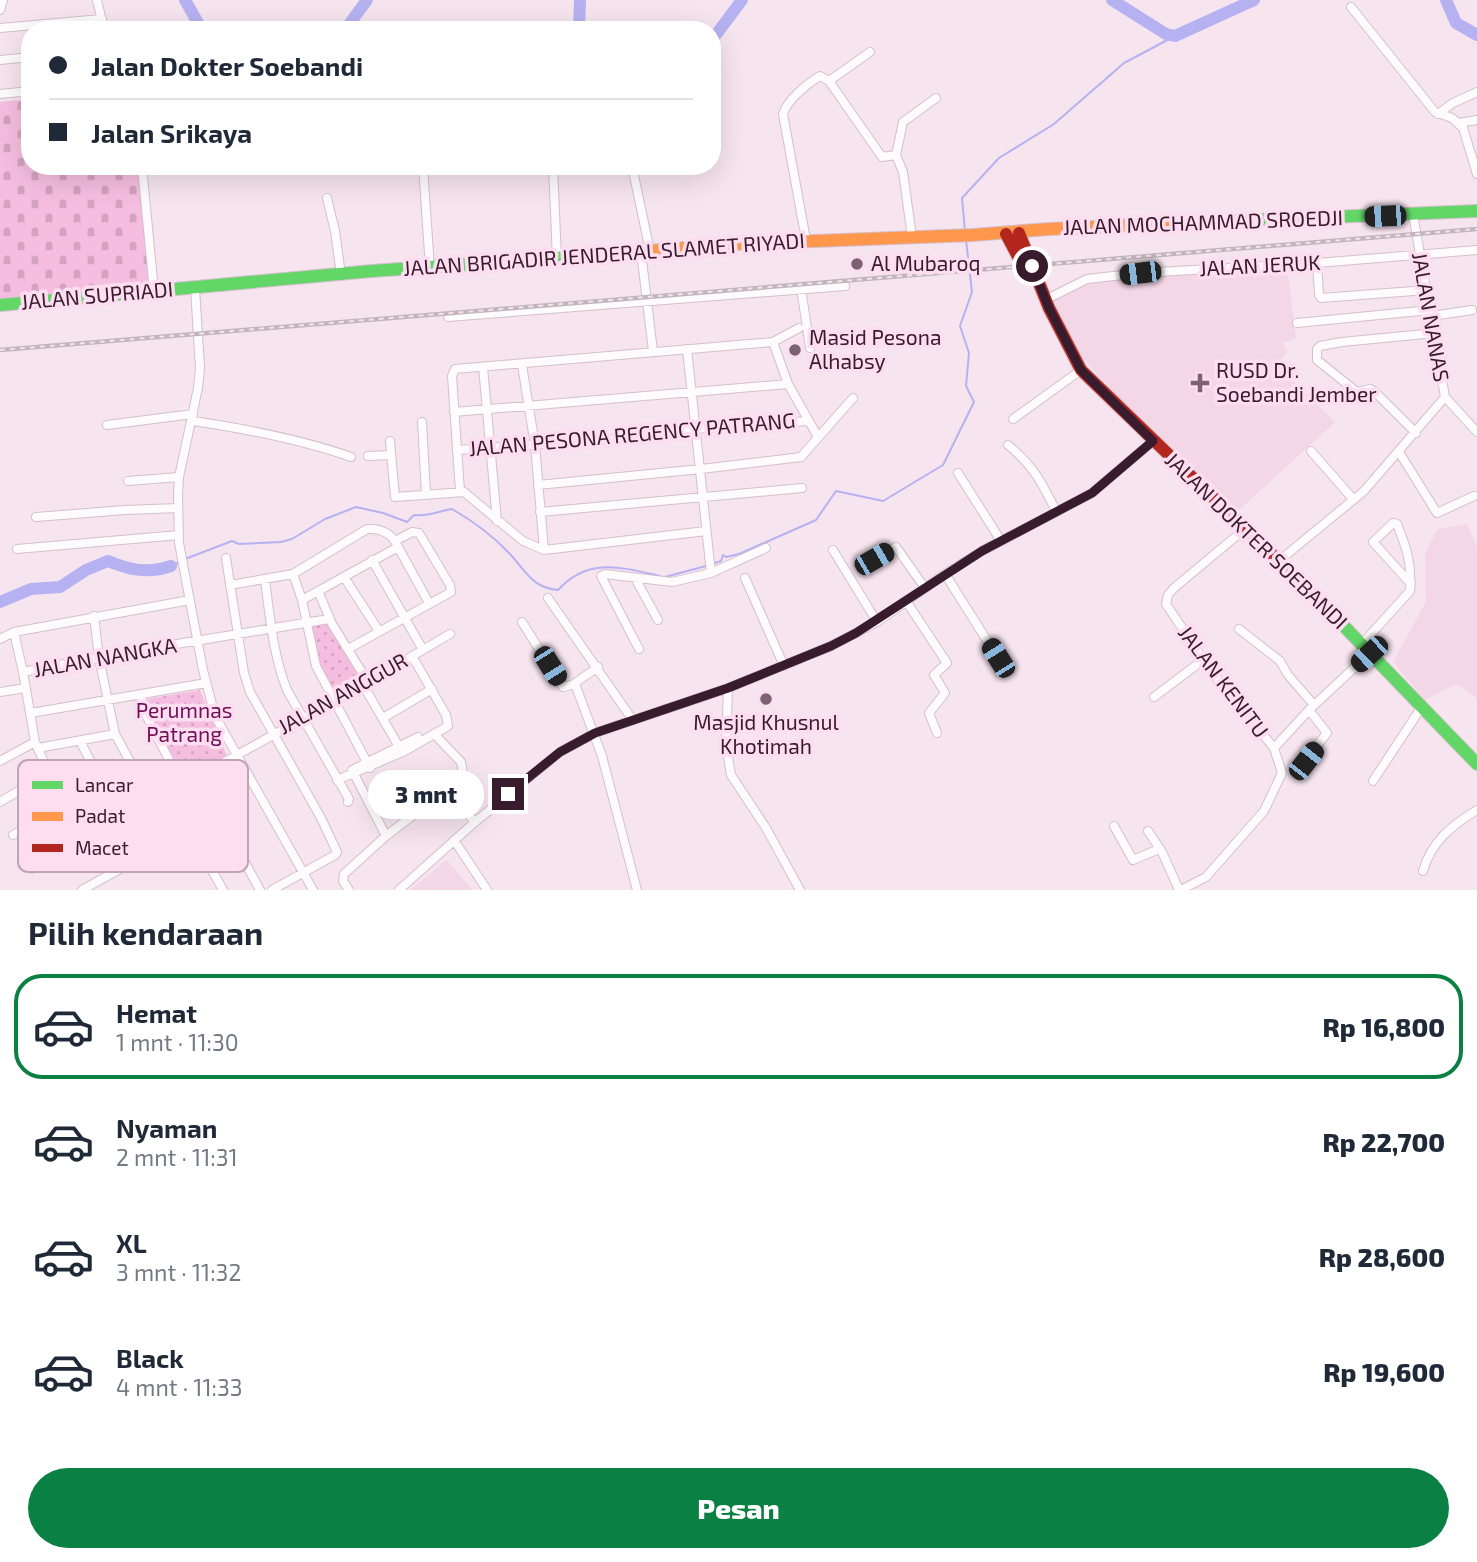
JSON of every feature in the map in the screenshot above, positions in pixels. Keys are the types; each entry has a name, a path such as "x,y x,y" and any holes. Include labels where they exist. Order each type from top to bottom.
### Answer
{"main road":[{"name":"JALAN MOCHAMMAD SROEDJI","path":"1013,233 1049,229 1477,211"},
{"name":"JALAN BRIGADIR JENDERAL SLAMET RIYADI","path":"195,288 806,240 1013,233"},
{"name":"JALAN DOKTER SOEBANDI","path":"1013,233 1081,370 1280,560 1477,764"},
{"name":"JALAN SUPRIADI","path":"0,305 195,288"}],"street":[{"path":"0,10 3,0"},
{"path":"79,21 102,19 97,0"},
{"path":"1351,7 1438,114 1459,123 1477,120"},
{"path":"0,28 21,26"},
{"path":"829,81 870,52"},
{"path":"0,60 21,58"},
{"path":"806,240 784,111 818,77 822,76 829,81 882,157 896,155"},
{"path":"0,94 21,92"},
{"path":"1438,114 1453,103 1477,92"},
{"path":"912,237 903,172 896,155 903,122 936,98"},
{"path":"1459,123 1474,152 1477,174"},
{"path":"143,175 154,291"},
{"path":"424,175 430,268"},
{"path":"553,175 557,259"},
{"path":"633,175 646,251 647,302 653,351"},
{"path":"327,198 341,275"},
{"name":"JALAN NANAS","path":"1280,560 1364,491 1445,397 1413,214"},
{"name":"JALAN JERUK","path":"1048,303 1087,279 1477,250"},
{"path":"1317,263 1321,298 1427,290"},
{"path":"448,317 845,286"},
{"path":"195,288 200,368 193,417 179,477 180,548 215,716 239,760"},
{"path":"802,288 810,348"},
{"path":"1297,323 1472,310"},
{"path":"460,491 452,372 456,369 774,342 799,328"},
{"path":"1416,433 1374,391 1370,389 1357,392 1317,360 1316,353 1320,346 1342,342 1435,333"},
{"path":"774,342 788,384 818,437"},
{"path":"687,349 710,568"},
{"path":"522,365 535,445 544,550"},
{"path":"483,368 497,521"},
{"path":"1013,419 1081,370"},
{"path":"454,412 788,384"},
{"path":"1445,397 1477,432"},
{"path":"538,485 801,457 853,398"},
{"path":"107,425 193,417 318,445 351,457"},
{"name":"JALAN PESONA REGENCY PATRANG","path":"457,450 807,421"},
{"path":"422,422 426,494"},
{"path":"390,441 395,497 460,491 475,500 523,541 544,550 706,531"},
{"path":"399,890 475,822 560,752 595,733 784,666 877,622 945,574 1092,493 1153,441"},
{"path":"1009,445 1032,467 1056,511"},
{"path":"1311,451 1353,499"},
{"path":"1399,452 1437,513 1474,496"},
{"path":"368,456 391,455"},
{"path":"958,473 1001,541"},
{"path":"128,481 179,477"},
{"path":"540,512 802,488"},
{"path":"36,517 178,508"},
{"path":"1274,748 1365,649 1409,594 1410,584 1409,553 1397,524 1393,523 1373,542 1410,584"},
{"path":"230,585 293,574 367,528 386,533 397,544 429,603"},
{"name":"JALAN KENITU","path":"1180,890 1206,877 1264,811 1282,773 1274,748 1203,660 1171,614 1166,601 1174,588 1245,528"},
{"path":"302,600 372,560 412,532 419,533 450,585 450,594 348,649"},
{"path":"17,549 179,535"},
{"path":"874,559 896,547 925,588"},
{"path":"639,649 601,578 606,574 669,583 766,548"},
{"path":"833,550 877,622"},
{"path":"226,558 237,634 250,692 321,818 337,852 272,890"},
{"path":"372,560 423,650"},
{"path":"293,574 302,600 316,666 368,765"},
{"path":"945,574 998,658"},
{"path":"344,577 379,631"},
{"path":"635,578 658,620"},
{"path":"745,578 784,666"},
{"path":"265,580 280,673 348,802"},
{"path":"318,591 330,620 401,750"},
{"path":"548,598 632,719"},
{"name":"JALAN NANGKA","path":"0,639 14,632 190,600"},
{"path":"906,601 947,663 934,675 945,693 929,713 937,733"},
{"path":"94,616 99,658 115,734 129,760"},
{"name":"JALAN NANGKA","path":"43,760 37,745 23,672 330,620"},
{"path":"522,622 563,687 575,683 598,667"},
{"path":"1239,629 1280,661 1327,733 1306,761"},
{"path":"14,632 23,672"},
{"name":"JALAN ANGGUR","path":"226,760 366,684 450,634"},
{"path":"337,780 355,774 368,765 447,728 448,721 412,656"},
{"path":"1154,697 1203,660"},
{"path":"31,713 206,683"},
{"path":"575,683 595,733 637,890"},
{"path":"0,692 26,688"},
{"path":"728,688 726,745 731,775 766,828 800,890"},
{"path":"383,718 432,689"},
{"path":"140,694 147,717 169,760"},
{"path":"1373,781 1421,708"},
{"path":"401,750 448,721"},
{"path":"0,761 37,745 115,734"},
{"path":"349,890 344,874 386,836 446,790 458,779 464,768 434,734"},
{"path":"80,741 90,760"},
{"path":"355,774 386,836"},
{"path":"248,775 313,890"},
{"path":"446,790 475,822"},
{"path":"0,802 18,791"},
{"path":"1423,871 1427,856 1436,842 1477,810"},
{"path":"1114,826 1133,860 1159,849"},
{"path":"1147,831 1180,890"},
{"path":"13,835 18,832"},
{"path":"454,840 487,890"},
{"path":"248,868 260,890"},
{"path":"82,890 115,872"},
{"path":"213,872 223,890"}],"shaded area":[{"name":"RUSD Dr. Soebandi Jember","path":"1287,266 1296,338 1283,343 1288,352 1276,364 1335,422 1238,511 1122,402 1081,356 1053,299 1082,285 1156,275"},
{"path":"1467,524 1477,548 1477,698 1456,684 1425,700 1393,662 1426,602 1425,553 1438,529"},
{"path":"447,860 472,890 410,890"}],"green space":[{"path":"21,100 21,175 139,175 150,286 0,299 0,102"},
{"path":"330,620 367,682 333,701 316,665 306,623"},
{"name":"Perumnas Patrang","path":"200,690 227,756 220,760 172,760 151,722 147,699"}],"waterway":[{"path":"185,0 197,21"},
{"path":"352,21 367,0"},
{"path":"579,21 580,0"},
{"path":"721,28 742,0"},
{"path":"1112,0 1166,34 1175,36 1254,0"},
{"path":"1446,0 1456,23 1477,35"},
{"path":"965,231 962,198 999,158 1054,124 1124,63 1175,36"},
{"path":"712,564 721,561 723,555 726,557 739,554 816,520 836,491 883,501 943,465 974,402 966,386 969,353 960,326 972,292 966,240"},
{"path":"185,559 232,541 239,544 292,539 325,519 356,507 407,522 414,515 428,515 452,509 489,534 529,577 541,586 558,590 581,573 605,567 660,576"},
{"path":"0,602 31,589 60,587 86,570 108,561 139,570 171,566"},
{"path":"171,566 180,562"},
{"path":"665,577 706,566"}],"railway":[{"path":"0,350 1477,229"}],"traffic: fast":[{"path":"1206,222 1477,211"},
{"path":"0,305 372,271 624,253"},
{"path":"1308,589 1477,764"}],"traffic: slow":[{"path":"624,253 733,244 973,235 1206,222"}],"traffic: jam":[{"path":"1019,233 1049,308 1081,370 1308,589"},
{"path":"1006,234 1030,279"}],"place":[{"name":"Al Mubaroq","path":"857,264"},
{"name":"Masid Pesona Alhabsy","path":"795,350"},
{"name":"RUSD Dr. Soebandi Jember","path":"1200,383"},
{"name":"Masjid Khusnul Khotimah","path":"766,699"}],"route":[{"path":"508,794 560,752 595,733 784,666 877,622 982,551 1092,493 1153,441 1081,370 1049,308 1032,266"}]}
